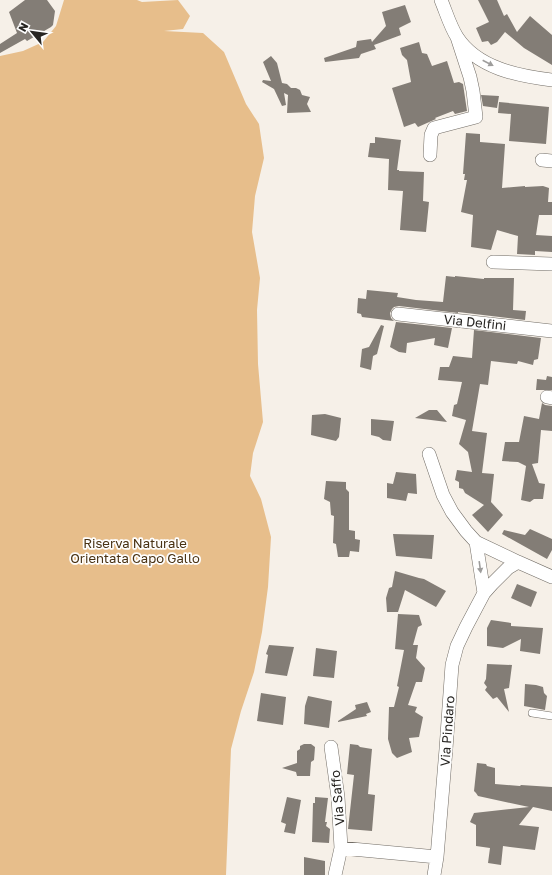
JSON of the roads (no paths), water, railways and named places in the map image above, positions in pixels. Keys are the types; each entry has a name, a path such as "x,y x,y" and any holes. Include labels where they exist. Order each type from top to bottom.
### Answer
{"street":[{"path":"430,155 431,134 434,128 476,117 470,78 457,37 441,0"},
{"path":"457,37 471,53 484,61 516,74 552,80"},
{"path":"493,262 552,264"},
{"name":"Via Delfini","path":"398,314 552,331"},
{"path":"429,454 443,495 452,512 476,542 552,577"},
{"path":"476,542 484,593"},
{"name":"Via Pindaro","path":"434,875 437,857 452,665 457,646 484,593 508,568 518,562"},
{"name":"Via Saffo","path":"331,747 338,797 341,848 335,875"},
{"path":"341,848 437,857"}],"lane":[{"path":"532,713 552,716"}],"park label":[{"name":"Riserva Naturale Orientata Capo Gallo","path":"135,550"}]}
